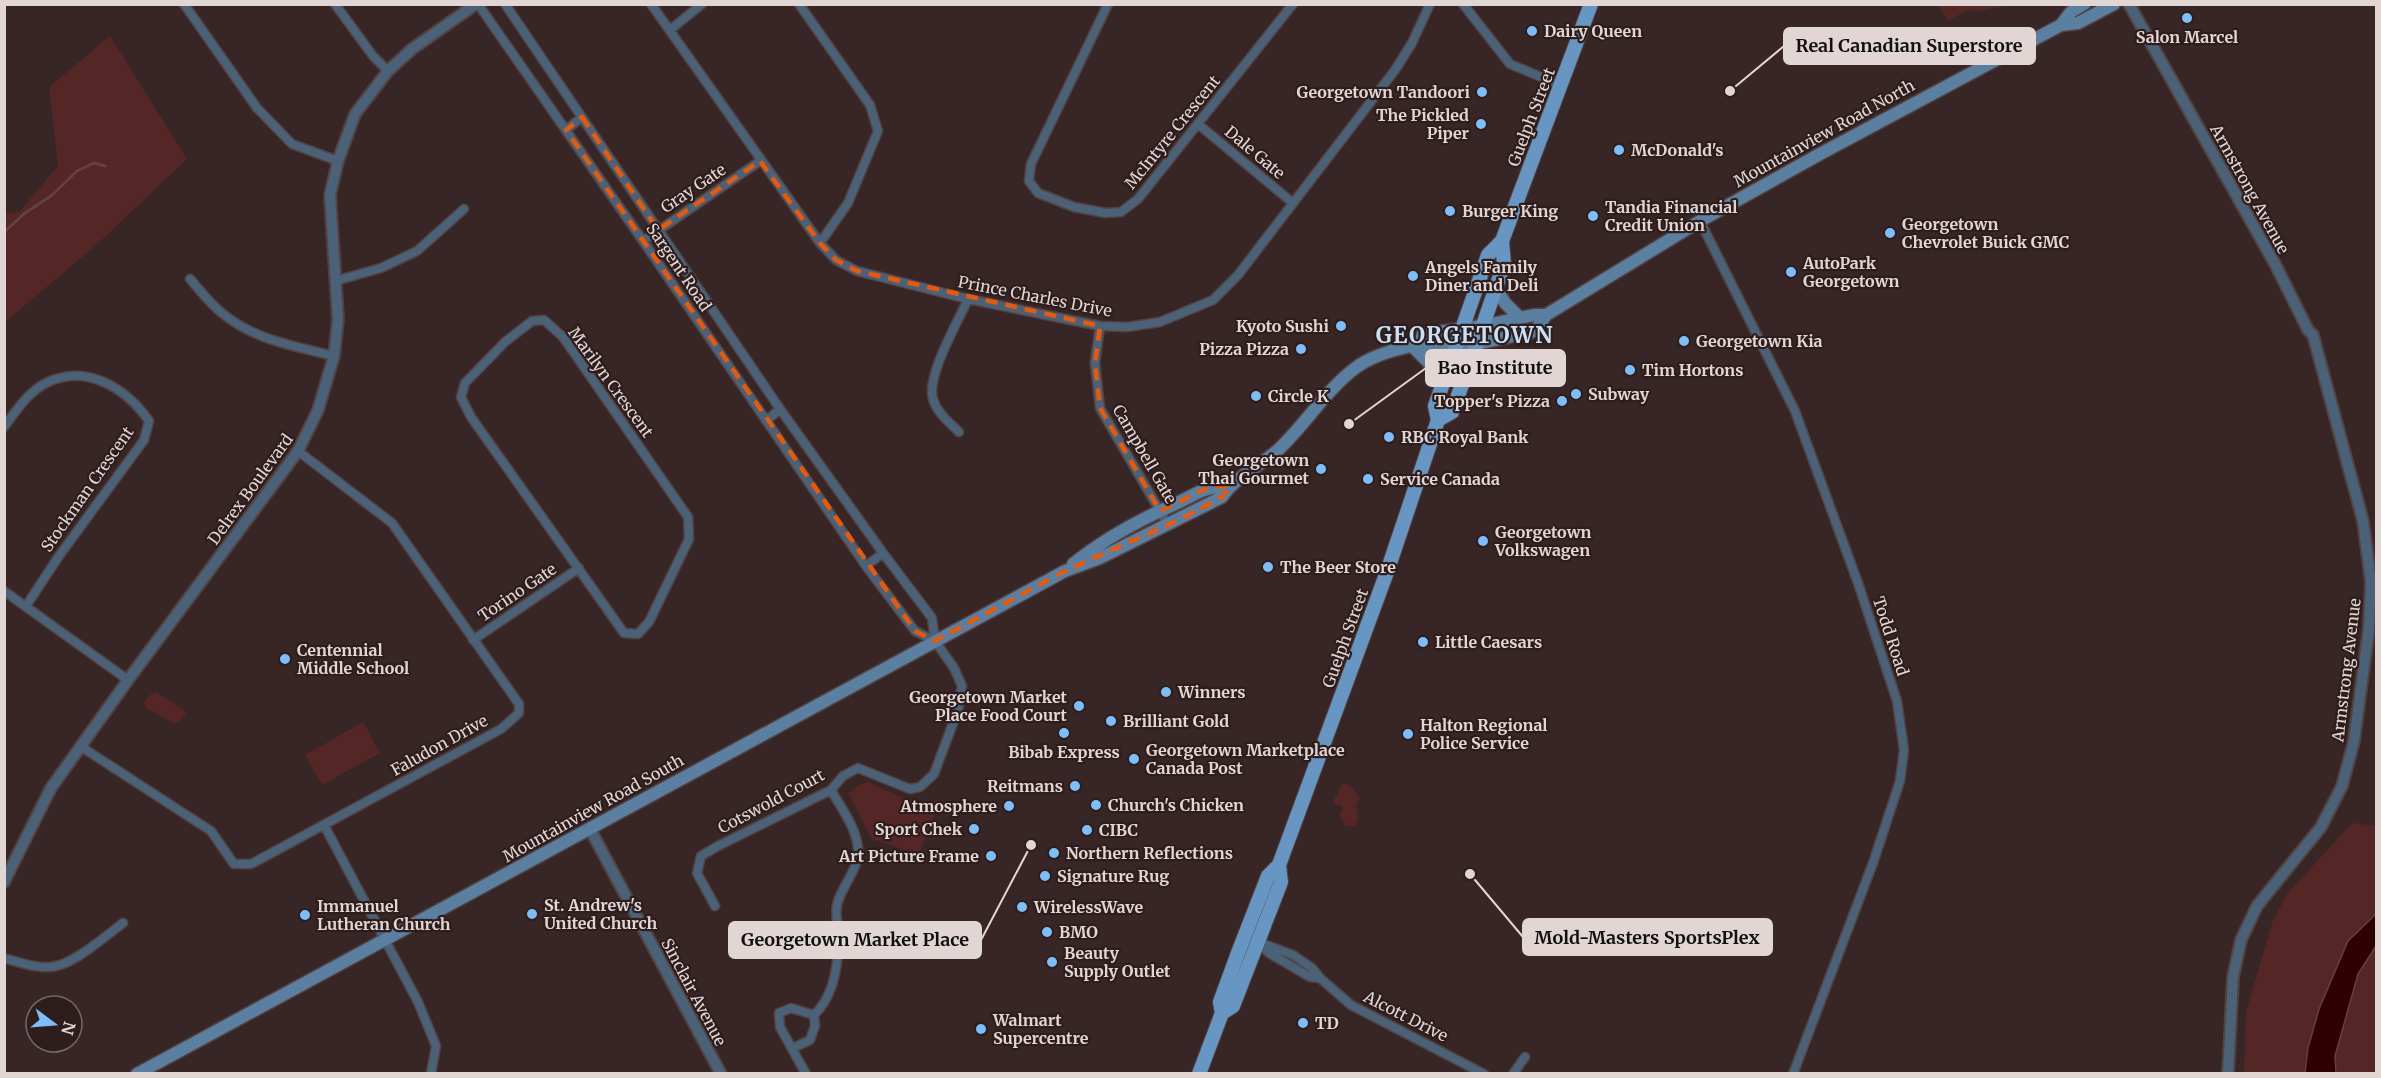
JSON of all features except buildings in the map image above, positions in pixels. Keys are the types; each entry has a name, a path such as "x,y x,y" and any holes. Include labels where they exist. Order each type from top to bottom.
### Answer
{"main road":[{"name":"Guelph Street","path":"1199,1074 1222,1013 1220,1002 1244,937 1268,876 1279,865 1387,572 1438,420 1435,406 1488,255 1502,241 1591,4"},
{"name":"Mountainview Road North","path":"2061,25 2071,12 2084,4"},
{"name":"Mountainview Road North","path":"1456,347 1535,331 1546,315 1700,221 1862,130 2061,25 2078,23 2114,4"},
{"name":"Guelph Street","path":"1438,420 1452,412 1504,264 1502,241"},
{"path":"1496,288 1505,303 1520,318"},
{"name":"Mountainview Road North","path":"1462,329 1546,315"},
{"name":"Mountainview Road South","path":"137,1074 1065,571 1100,558 1222,497 1230,486 1258,467 1280,448 1342,379 1360,365 1379,355 1415,345 1423,334 1462,329"},
{"path":"1415,345 1443,382"},
{"name":"Mountainview Road South","path":"1415,345 1426,351 1456,347"},
{"name":"Mountainview Road South","path":"1065,571 1096,545 1160,511 1209,487 1230,486"},
{"name":"Guelph Street","path":"1222,1013 1233,1006 1259,942 1281,882 1279,865"}],"street":[{"path":"184,4 257,108 292,144 338,161"},
{"path":"335,4 373,56 388,71"},
{"name":"Delrex Boulevard","path":"5,878 51,788 298,451 318,410 334,356 338,319 330,195 338,161 356,114 388,71 412,49 477,4"},
{"name":"Sargent Road","path":"477,4 866,566 915,631 936,640"},
{"name":"Sargent Road","path":"505,4 780,409 932,618 936,640"},
{"name":"Prince Charles Drive","path":"651,4 760,161 820,243 836,260 857,271 968,299 1100,327 1127,327 1160,322 1212,300 1238,275 1395,70 1412,43 1430,4"},
{"path":"670,30 702,4"},
{"path":"799,4 870,105 878,131 848,203 820,243"},
{"name":"McIntyre Crescent","path":"1108,4 1031,164 1029,181 1038,193 1074,207 1106,213 1121,212 1138,199 1293,4"},
{"path":"1463,4 1510,64 1560,85"},
{"name":"Armstrong Avenue","path":"2129,4 2275,264 2308,330 2313,334 2363,521 2371,582 2369,628 2354,741 2342,786 2321,827 2257,906 2241,940 2233,977 2228,1074"},
{"path":"566,130 582,117"},
{"name":"Dale Gate","path":"1198,124 1293,203"},
{"name":"Gray Gate","path":"643,241 760,161"},
{"path":"335,280 381,268 417,251 464,210"},
{"name":"Todd Road","path":"1700,221 1796,411 1854,572 1897,701 1905,750 1899,781 1873,863 1793,1074"},
{"path":"190,279 220,312 237,325 267,340 334,356"},
{"path":"959,432 941,414 933,400 931,388 938,366 968,299"},
{"name":"Marilyn Crescent","path":"544,320 562,337 688,517 689,539 650,622 638,634 624,633 579,568 471,417 461,397 465,383 505,342 532,321 544,320"},
{"name":"Campbell Gate","path":"1100,327 1095,363 1100,408 1168,525"},
{"name":"Stockman Crescent","path":"4,427 25,399 44,383 67,375 92,377 115,387 137,404 150,421 144,440 59,556 26,606"},
{"path":"766,421 780,409"},
{"name":"Faludon Drive","path":"80,746 211,831 234,864 250,864 501,729 519,713 519,704 392,523 298,451"},
{"path":"866,566 883,553"},
{"name":"Torino Gate","path":"473,640 579,568"},
{"path":"4,591 128,680"},
{"name":"Cotswold Court","path":"715,906 697,873 701,856 831,790 843,776 858,768 910,789 920,787 934,774 958,710 962,686 954,668 936,640"},
{"path":"814,1015 825,1005 835,977 839,953 837,905 855,864 858,850 852,826 831,790"},
{"path":"324,825 418,1002 436,1046 431,1074"},
{"name":"Sinclair Avenue","path":"590,829 721,1074"},
{"path":"4,958 30,966 59,966 99,942 123,923"},
{"name":"Alcott Drive","path":"1244,937 1293,956 1312,968 1351,1005 1484,1074"},
{"path":"806,1074 780,1027 779,1013 791,1008 814,1015"},
{"path":"792,1048 810,1040 815,1026 814,1015"},
{"path":"1513,1074 1525,1057"}],"highlighted area":[{"path":"582,117 658,230 760,161 820,243 836,260 857,271 1100,326 1095,363 1100,408 1160,511 1209,487 1230,486 1222,497 1181,519 1065,571 935,641 915,631 566,130"}],"shaded area":[{"path":"1939,5 2008,5 1982,11 1968,10 1947,21"},
{"path":"110,36 187,159 93,248 5,322 5,214 19,212 58,166 49,87"},
{"path":"156,692 183,709 186,714 180,721 175,724 146,708 144,703 151,694"},
{"path":"363,722 380,753 322,785 305,755"},
{"path":"868,782 911,800 940,800 919,854 872,839 848,794 858,785"},
{"path":"1343,783 1350,785 1360,799 1356,804 1358,819 1355,826 1345,826 1339,813 1343,809 1340,805 1335,805 1334,800"},
{"path":"2352,823 2376,826 2376,914 2348,941 2319,1009 2308,1048 2305,1073 2244,1074 2246,1012 2272,923 2287,894"},
{"path":"2376,914 2376,946 2358,974 2335,1056 2336,1073 2305,1073 2308,1048 2319,1009 2348,941"},
{"path":"2376,946 2376,1073 2336,1073 2335,1056 2358,974"}],"waterway":[{"path":"4,232 25,213 51,196 77,171 94,163 105,166"}],"place":[{"name":"Salon Marcel","path":"2187,18"},
{"name":"Dairy Queen","path":"1532,31"},
{"name":"Real Canadian Superstore","path":"1730,91"},
{"name":"Georgetown Tandoori","path":"1482,92"},
{"name":"The Pickled Piper","path":"1481,124"},
{"name":"McDonald's","path":"1619,150"},
{"name":"Burger King","path":"1450,211"},
{"name":"Tandia Financial Credit Union","path":"1593,216"},
{"name":"Georgetown Chevrolet Buick GMC","path":"1890,233"},
{"name":"AutoPark Georgetown","path":"1791,272"},
{"name":"Angels Family Diner and Deli","path":"1413,276"},
{"name":"Kyoto Sushi","path":"1341,326"},
{"name":"Georgetown Kia","path":"1684,341"},
{"name":"Pizza Pizza","path":"1301,349"},
{"name":"Tim Hortons","path":"1630,370"},
{"name":"Subway","path":"1576,394"},
{"name":"Circle K","path":"1256,396"},
{"name":"Topper's Pizza","path":"1562,401"},
{"name":"Bao Institute","path":"1349,424"},
{"name":"RBC Royal Bank","path":"1389,437"},
{"name":"Georgetown Thai Gourmet","path":"1321,469"},
{"name":"Service Canada","path":"1368,479"},
{"name":"Georgetown Volkswagen","path":"1483,541"},
{"name":"The Beer Store","path":"1268,567"},
{"name":"Little Caesars","path":"1423,642"},
{"name":"Centennial Middle School","path":"285,659"},
{"name":"Winners","path":"1166,692"},
{"name":"Georgetown Market Place Food Court","path":"1079,706"},
{"name":"Brilliant Gold","path":"1111,721"},
{"name":"Bibab Express","path":"1064,733"},
{"name":"Halton Regional Police Service","path":"1408,734"},
{"name":"Georgetown Marketplace Canada Post","path":"1134,759"},
{"name":"Reitmans","path":"1075,786"},
{"name":"Church's Chicken","path":"1096,805"},
{"name":"Atmosphere","path":"1009,806"},
{"name":"Sport Chek","path":"974,829"},
{"name":"CIBC","path":"1087,830"},
{"name":"Georgetown Market Place","path":"1031,845"},
{"name":"Northern Reflections","path":"1054,853"},
{"name":"Art Picture Frame","path":"991,856"},
{"name":"Mold-Masters SportsPlex","path":"1470,874"},
{"name":"Signature Rug","path":"1045,876"},
{"name":"WirelessWave","path":"1022,907"},
{"name":"St. Andrew's United Church","path":"532,914"},
{"name":"Immanuel Lutheran Church","path":"305,915"},
{"name":"BMO","path":"1047,932"},
{"name":"Beauty Supply Outlet","path":"1052,962"},
{"name":"TD","path":"1303,1023"},
{"name":"Walmart Supercentre","path":"981,1029"}],"district":[{"name":"GEORGETOWN","path":"1465,335"}]}
